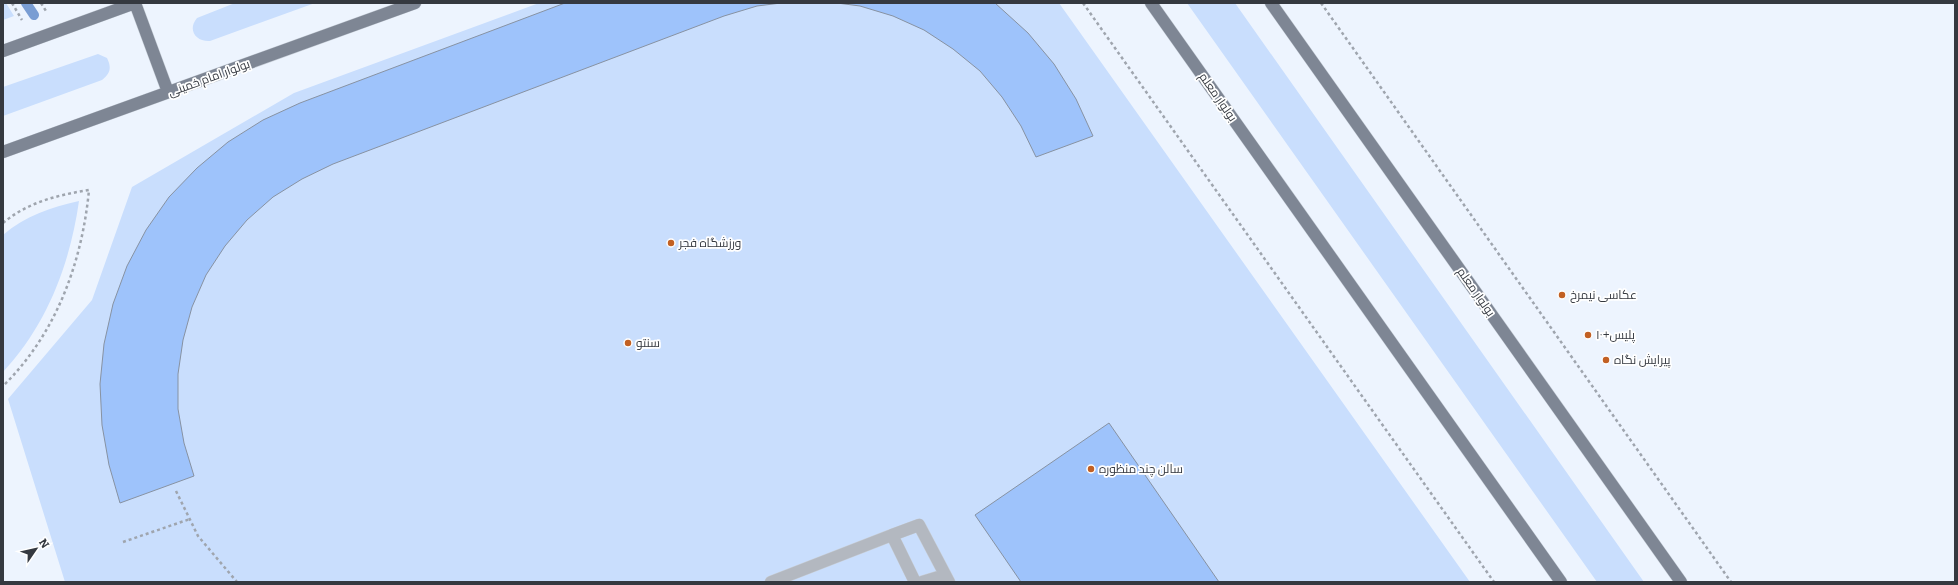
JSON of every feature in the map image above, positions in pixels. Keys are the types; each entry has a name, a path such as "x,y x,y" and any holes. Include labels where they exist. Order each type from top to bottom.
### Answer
{"main road":[{"path":"3,51 135,3 168,92"},
{"name":"بولوار امام خمینی","path":"3,152 415,3"},
{"name":"بولوار معلم","path":"1151,3 1561,582"},
{"name":"بولوار معلم","path":"1270,3 1681,582"}],"lane":[{"path":"771,582 919,525 947,578 922,582"},
{"path":"892,535 916,582"}],"path":[{"path":"12,3 24,22"},
{"path":"41,3 47,13"},
{"path":"1083,3 1494,582"},
{"path":"1321,3 1731,582"},
{"path":"3,223 34,204 61,194 89,190 86,221 80,250 59,307 44,334 27,358 3,386"},
{"path":"176,491 198,536 237,582"},
{"path":"123,542 190,519"}],"shaded area":[{"path":"3,3 6,3 14,16 3,20"},
{"path":"235,3 315,3 210,41 201,40 194,34 193,27 197,18"},
{"name":"ورزشگاه فجر","path":"539,3 1059,3 1470,582 65,582 8,399 92,300 132,187 294,93"},
{"path":"1187,3 1235,3 1644,582 1597,582"},
{"path":"98,54 107,58 110,68 107,75 102,80 3,116 3,87"},
{"path":"79,201 70,248 54,292 44,314 32,334 19,354 3,372 3,235 11,228 29,217 58,206"}],"building":[{"path":"565,3 781,3 757,6 724,16 333,164 302,179 273,197 247,220 225,246 206,275 192,307 183,340 178,374 178,409 184,443 194,476 120,503 109,465 102,425 100,384 104,344 113,304 127,266 146,230 169,197 197,168 228,142 263,120 300,103"},
{"path":"837,3 995,3 1028,33 1054,64 1076,99 1093,136 1036,157 1021,126 1002,97 980,71 953,49 924,30 893,16 860,6"},
{"name":"سالن چند منظوره","path":"1109,423 1219,582 1021,582 975,515"}],"waterway":[{"path":"26,3 34,15"}],"place":[{"name":"ورزشگاه فجر","path":"671,243"},
{"name":"عکاسی نیمرخ","path":"1562,295"},
{"name":"پلیس+۱۰","path":"1588,335"},
{"name":"سنتو","path":"628,343"},
{"name":"پیرایش نگاه","path":"1606,360"},
{"name":"سالن چند منظوره","path":"1091,469"}]}
